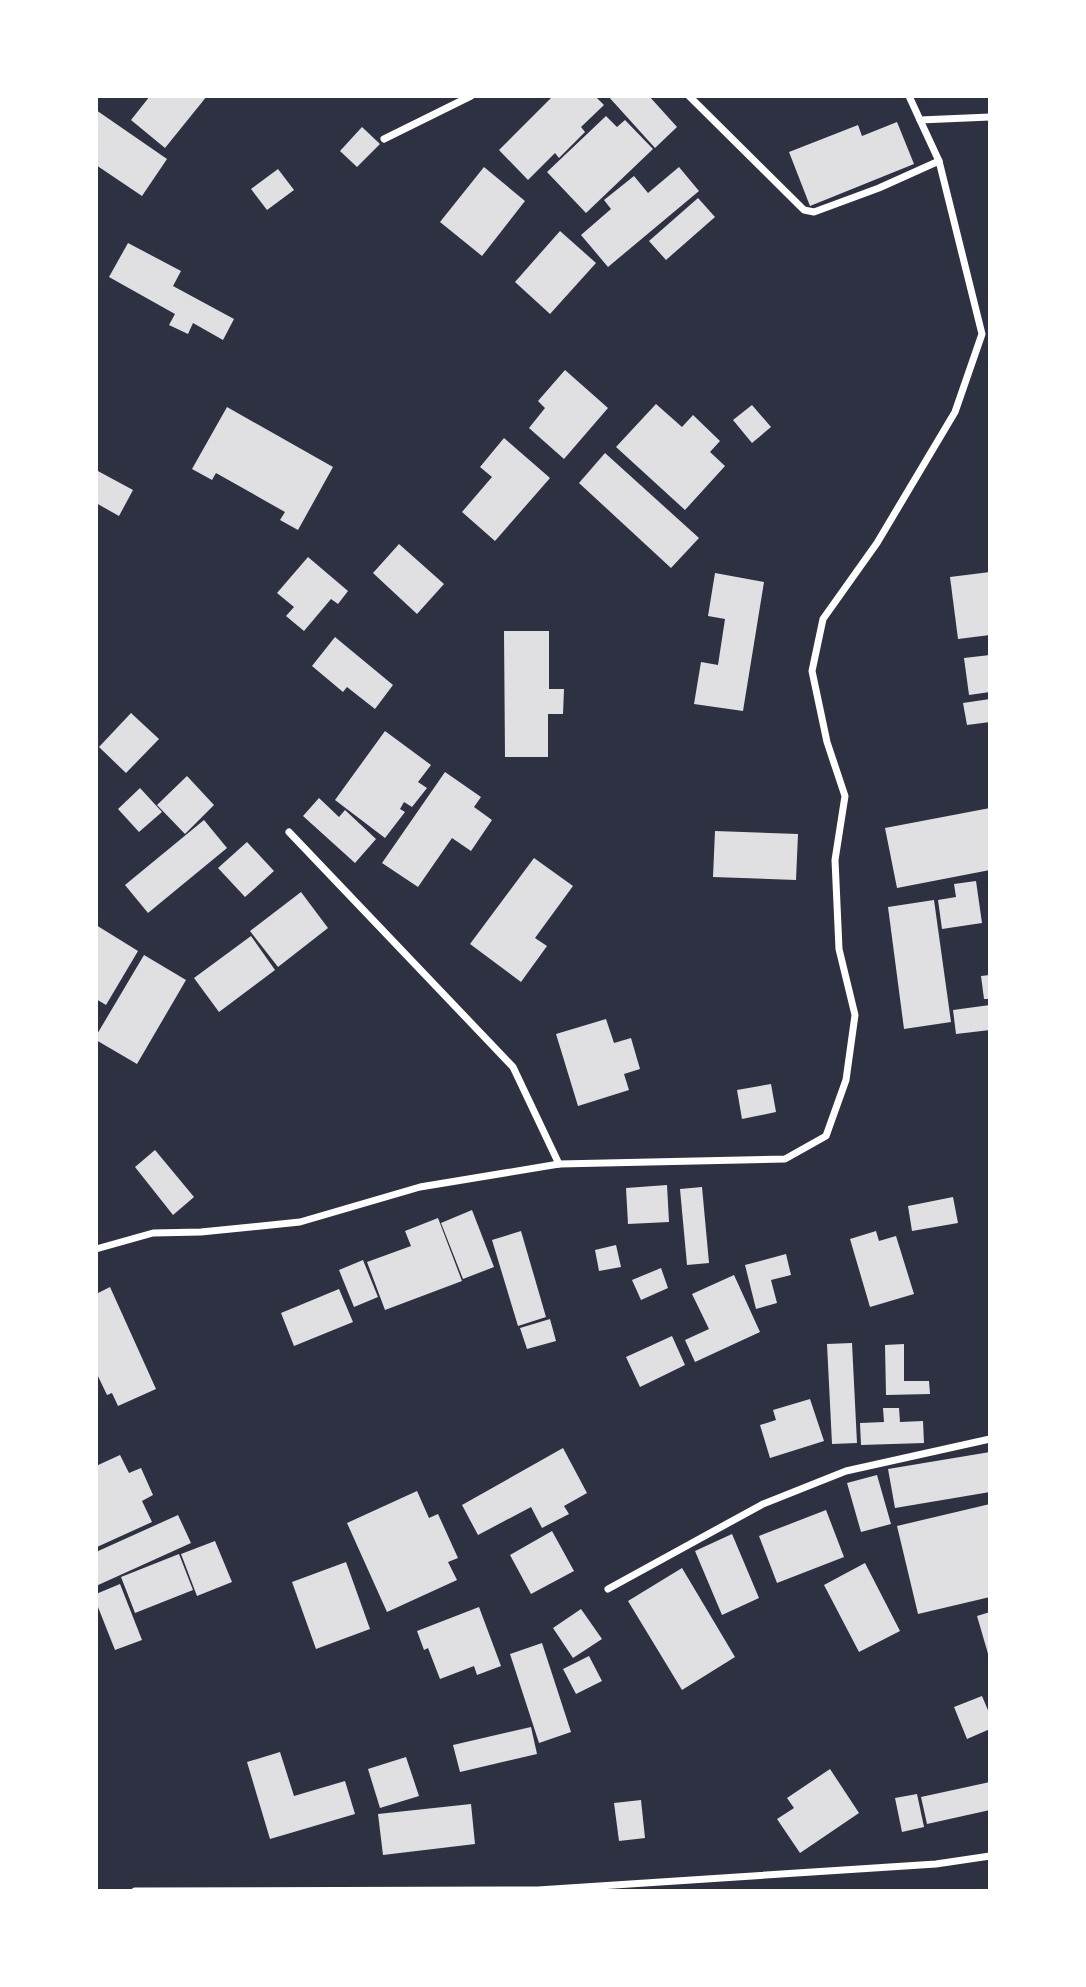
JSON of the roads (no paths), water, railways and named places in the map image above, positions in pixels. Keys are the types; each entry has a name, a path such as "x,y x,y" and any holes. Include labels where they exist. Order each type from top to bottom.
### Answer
{"street":[{"path":"384,139 471,96"},
{"path":"689,96 804,210 814,212 879,188 939,161"},
{"path":"96,1249 153,1233 201,1232 300,1222 420,1187 559,1164 785,1159 826,1136 846,1080 855,1015 839,949 836,873 845,796 827,742 812,671 823,619 877,544 955,412 986,334 939,161 909,96"},
{"path":"920,120 990,117"},
{"path":"289,832 513,1067 559,1164"},
{"path":"608,1589 763,1504 845,1471 990,1439"},
{"path":"135,1891 538,1890 936,1864 990,1856"}]}
